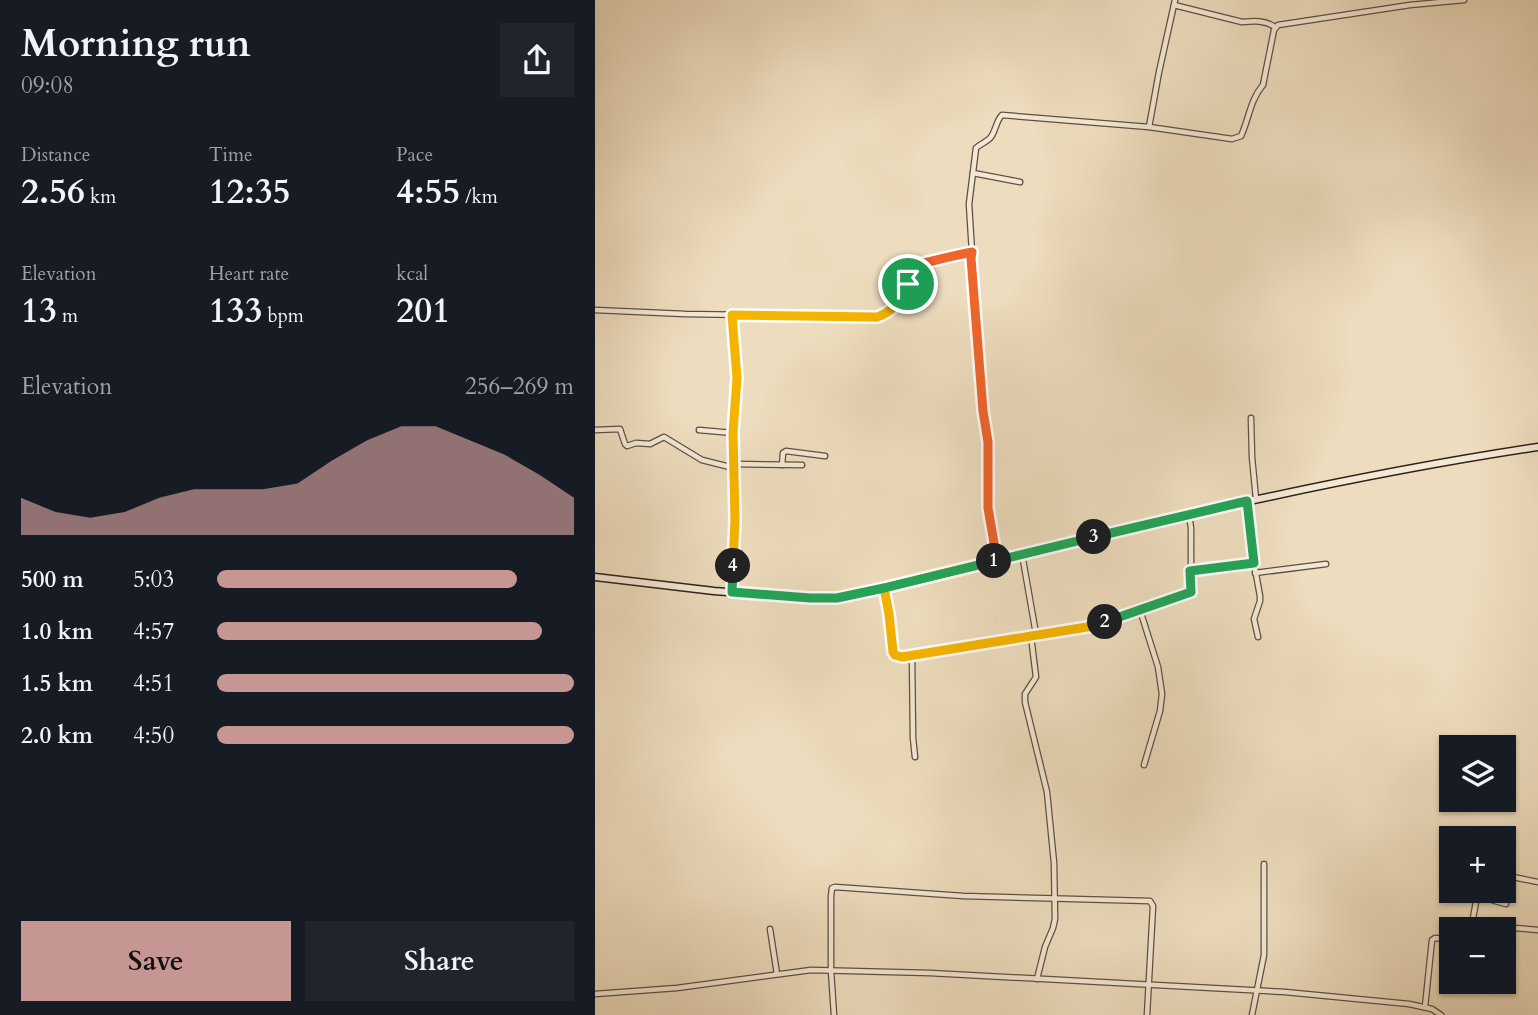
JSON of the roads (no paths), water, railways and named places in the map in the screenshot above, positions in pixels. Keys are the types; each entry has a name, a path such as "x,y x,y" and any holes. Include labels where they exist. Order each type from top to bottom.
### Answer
{"main road":[{"path":"595,577 732,592 825,598 850,596 1247,501 1361,477 1538,447"}],"street":[{"path":"1166,0 1242,22 1251,20 1269,23 1275,27"},
{"path":"997,560 988,508 988,442 980,373 969,204 977,145 990,138 998,117 1002,115 1149,127 1232,139 1241,136 1250,107 1263,85 1275,27 1282,23 1329,16 1464,0"},
{"path":"1149,127 1175,2"},
{"path":"973,173 1020,182"},
{"path":"595,310 877,317 888,312 904,296 911,266 972,252"},
{"path":"732,315 737,378 733,433 735,519 732,592"},
{"path":"1251,418 1257,499"},
{"path":"595,430 621,429 627,446 636,443 650,444 664,437 702,460 734,466 802,466"},
{"path":"699,430 733,433"},
{"path":"782,465 783,453 786,451 825,456"},
{"path":"1247,501 1260,596 1254,619 1258,637"},
{"path":"884,588 893,652 897,656 1093,626 1191,592 1189,515"},
{"path":"1022,554 1036,677 1025,694 1025,702 1047,792 1054,863 1055,919 1037,979"},
{"path":"1190,571 1254,563"},
{"path":"1255,573 1326,564"},
{"path":"1140,610 1158,667 1163,694 1144,765"},
{"path":"912,655 915,757"},
{"path":"1252,1015 1264,954 1264,864"},
{"path":"1516,878 1538,882"},
{"path":"834,1015 831,971 831,896 834,887 1055,900 1150,901 1153,906 1147,1015"},
{"path":"770,929 777,974"},
{"path":"1516,929 1538,930"},
{"path":"1425,1007 1432,940 1439,938"},
{"path":"595,994 677,988 811,970 930,973 1257,991 1383,1001 1425,1007 1441,1015"}]}
